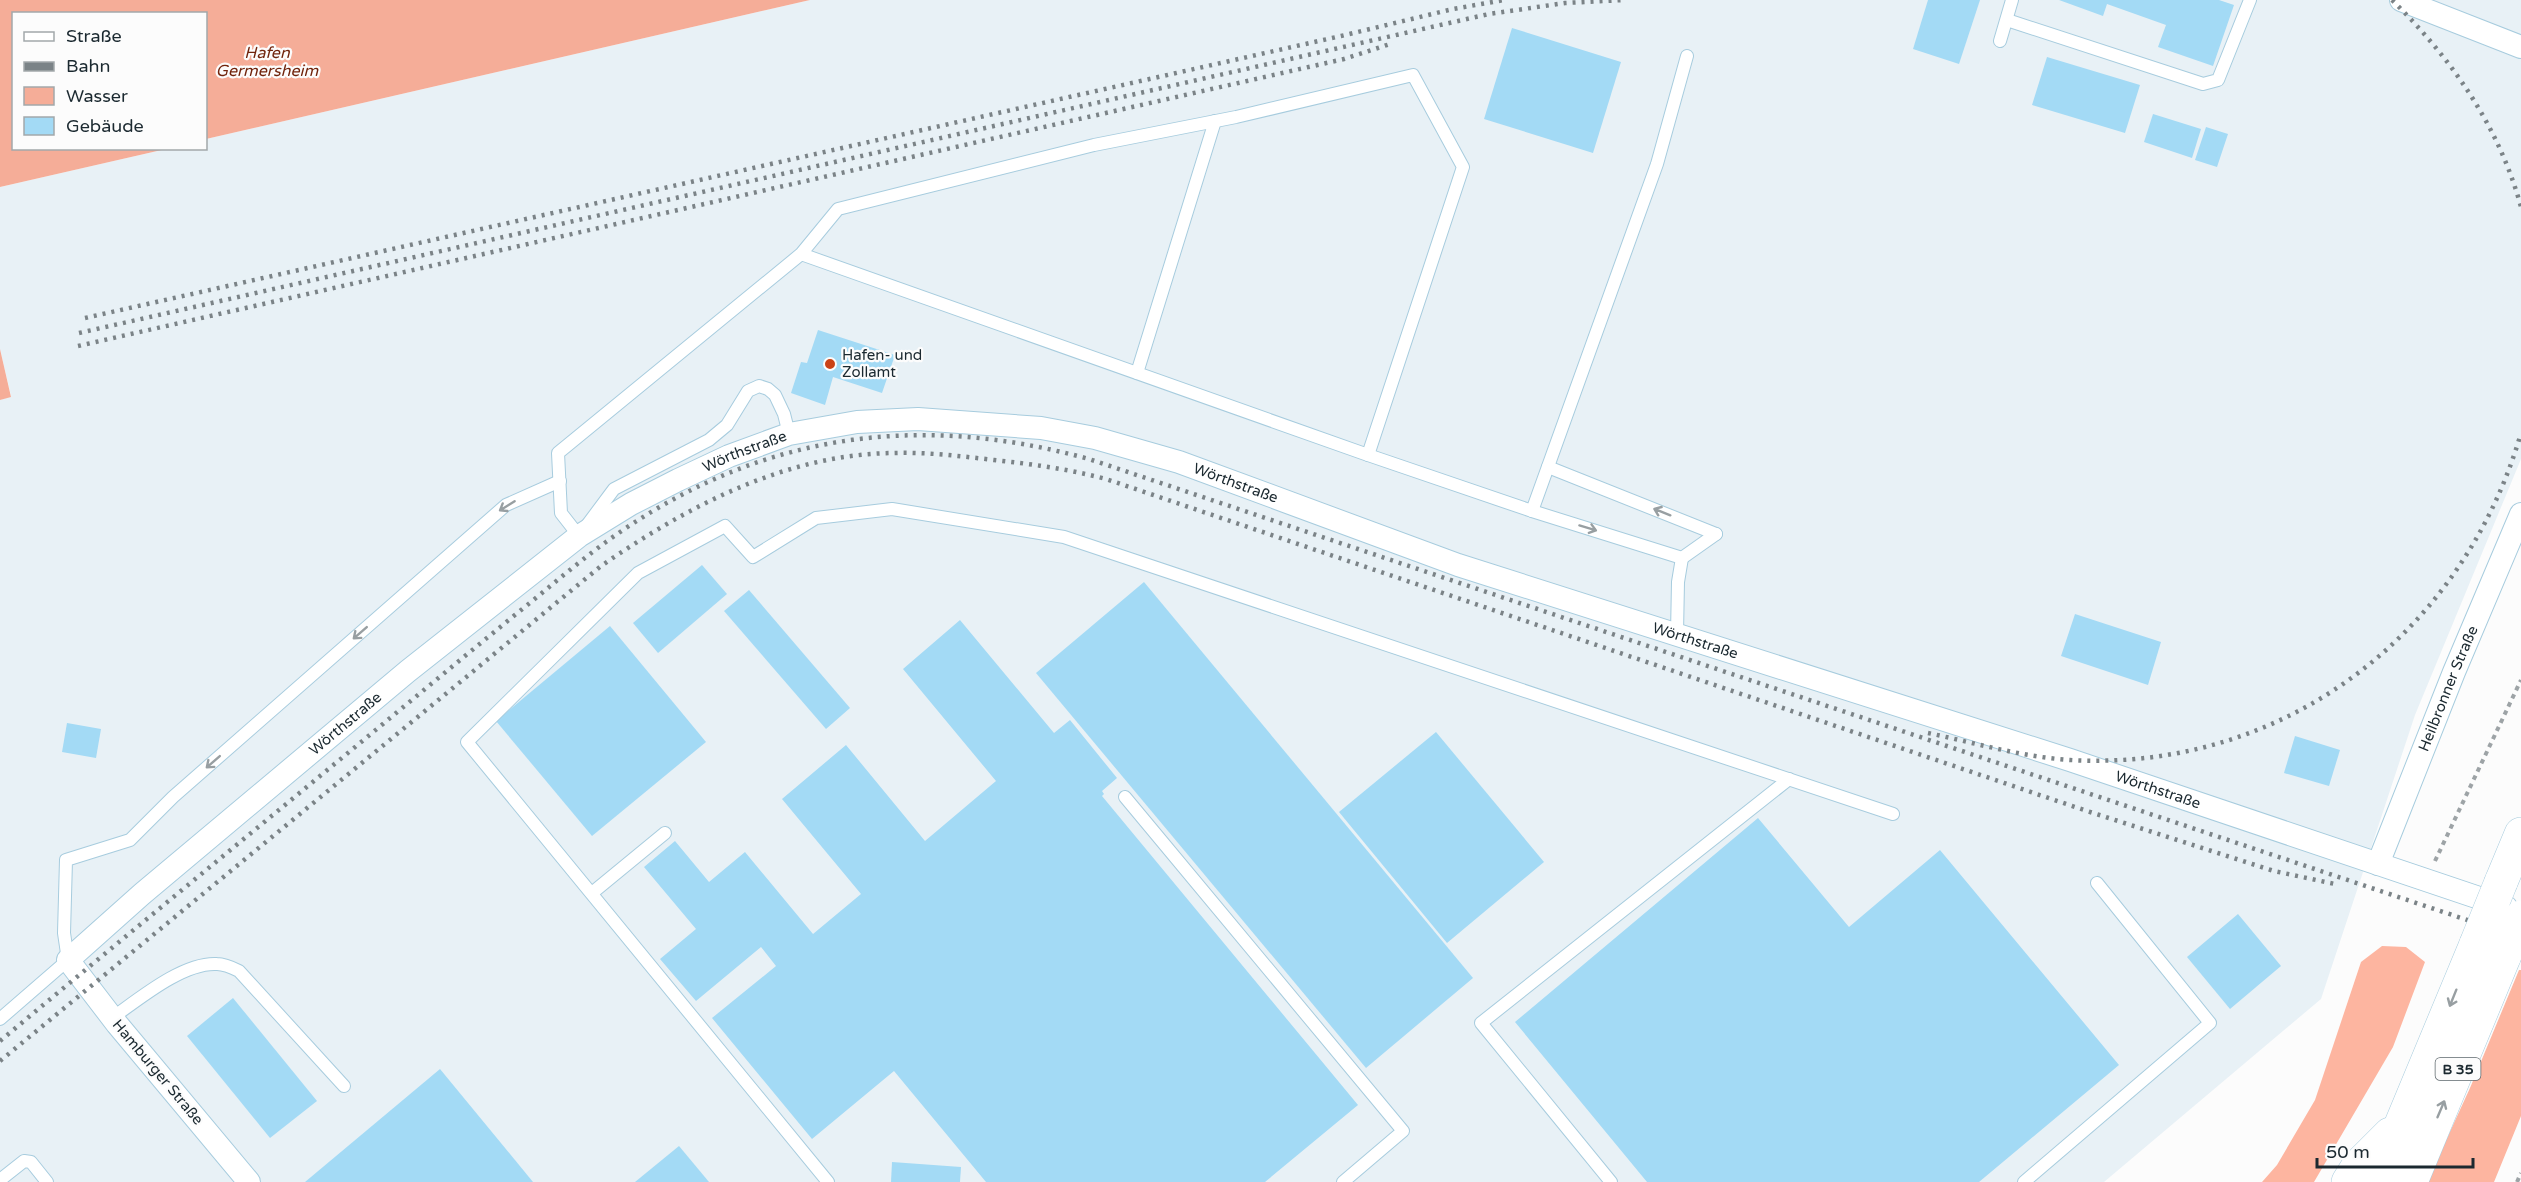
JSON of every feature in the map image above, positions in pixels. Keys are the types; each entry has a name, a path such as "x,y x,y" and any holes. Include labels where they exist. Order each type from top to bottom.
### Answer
{"highway":[{"name":"B 35","path":"2411,1182 2490,950 2521,834"},
{"name":"B 35","path":"2377,1182 2402,1122 2490,950 2521,917"},
{"name":"B 35","path":"2348,1182 2358,1166 2402,1122"}],"street":[{"path":"2401,0 2521,47"},
{"name":"Wörthstraße","path":"68,960 142,894 408,671 579,536 631,504 678,480 729,456 789,434 857,422 918,419 1041,428 1095,438 1179,462 1458,565 2103,770 2521,912"},
{"name":"Heilbronner Straße","path":"2379,864 2454,672 2521,514"},
{"name":"Hamburger Straße","path":"68,960 112,1018 249,1182"}],"lane":[{"path":"2000,41 2012,0"},
{"path":"2007,20 2203,84 2218,80 2250,0"},
{"path":"1532,511 1657,164 1688,56"},
{"path":"789,434 784,414 775,395 759,386 748,391 727,425 709,440 614,489 579,536 561,513 558,453 801,254 838,209 1094,145 1215,121 1413,75 1463,167 1368,455"},
{"path":"1137,373 1215,121"},
{"path":"801,254 1368,455 1532,511 1682,558"},
{"path":"1548,467 1716,534 1682,558 1678,582 1677,633"},
{"path":"0,1019 68,960 64,933 66,860 130,840 172,797 506,505 560,481"},
{"path":"828,1182 467,742 638,573 725,526 753,557 816,518 892,509 1064,537 1893,814"},
{"path":"1611,1182 1481,1023 1790,779"},
{"path":"1125,797 1404,1131 1343,1182"},
{"path":"592,893 665,833"},
{"path":"2024,1182 2210,1023 2097,883"},
{"path":"112,1018 159,985 195,967 218,963 239,971 344,1086"},
{"path":"0,1180 24,1161 31,1162 47,1182"}],"path":[{"path":"2426,878 2521,680"},
{"path":"2517,1182 2521,1173"}],"shaded area":[{"name":"Hafen Germersheim","path":"810,0 2521,0 2521,459 2415,715 2321,999 2104,1182 0,1182 0,400 11,396 0,349 0,187 162,150 207,150 207,139"},
{"path":"2382,946 2406,947 2425,962 2393,1047 2314,1182 2262,1182 2277,1165 2315,1100 2361,962"},
{"path":"2519,970 2521,970 2521,1116 2494,1182 2427,1182 2470,1088"}],"water":[{"name":"Hafen Germersheim","path":"0,0 810,0 207,139 207,12 12,12 12,150 162,150 0,187"},
{"path":"0,349 11,397 0,400"}],"building":[{"path":"1928,0 1980,0 1959,64 1913,49"},
{"path":"2059,0 2219,0 2234,5 2213,66 2158,47 2166,25 2107,4 2103,16"},
{"path":"1512,28 1621,62 1593,153 1484,119"},
{"path":"2047,57 2140,85 2125,133 2032,105"},
{"path":"2153,114 2201,129 2192,158 2144,142"},
{"path":"2206,127 2228,134 2217,167 2195,160"},
{"path":"818,330 895,355 882,393 833,377 825,405 791,393 801,362 807,363"},
{"path":"702,565 727,594 658,653 633,623"},
{"path":"1144,582 1473,978 1366,1068 1036,673"},
{"path":"749,590 850,708 826,729 724,611"},
{"path":"2075,614 2161,642 2148,685 2061,656"},
{"path":"960,620 1054,733 1070,720 1117,778 1102,791 1104,794 1102,796 1358,1105 1265,1182 986,1182 894,1071 812,1139 712,1018 776,966 761,947 696,1001 660,959 696,929 644,867 675,841 709,882 745,852 813,934 861,894 782,799 846,745 925,841 996,781 903,669"},
{"path":"610,626 706,742 592,836 496,721"},
{"path":"67,723 101,729 96,758 62,752"},
{"path":"1436,732 1544,862 1447,943 1339,812"},
{"path":"2295,736 2340,750 2329,786 2284,773"},
{"path":"1758,818 1849,927 1940,850 2119,1065 1979,1182 1647,1182 1515,1022"},
{"path":"2238,914 2281,966 2230,1009 2187,957"},
{"path":"233,998 317,1101 270,1138 187,1036"},
{"path":"440,1069 533,1182 305,1182"},
{"path":"679,1146 709,1182 635,1182"},
{"path":"892,1162 961,1167 960,1182 891,1182"}],"railway":[{"path":"85,318 1453,9 1504,0"},
{"path":"79,333 1489,14 1565,3 1625,0"},
{"path":"2392,0 2434,45 2470,95 2500,149 2521,207"},
{"path":"78,346 1344,59 1390,44"},
{"path":"1928,733 2017,753 2052,758 2070,760 2148,758 2222,742 2291,715 2354,676 2409,628 2456,571 2494,505 2521,433"},
{"path":"0,1041 486,639 586,557 623,530 678,497 734,471 790,452 848,440 906,435 966,437 1027,445 1089,459 2521,938"},
{"path":"0,1061 601,566 668,523 740,487 777,473 854,456 894,453 956,456 1050,467 1106,479 2087,811 2274,871 2335,884"}],"place":[{"name":"Hafen- und Zollamt","path":"830,364"}]}
